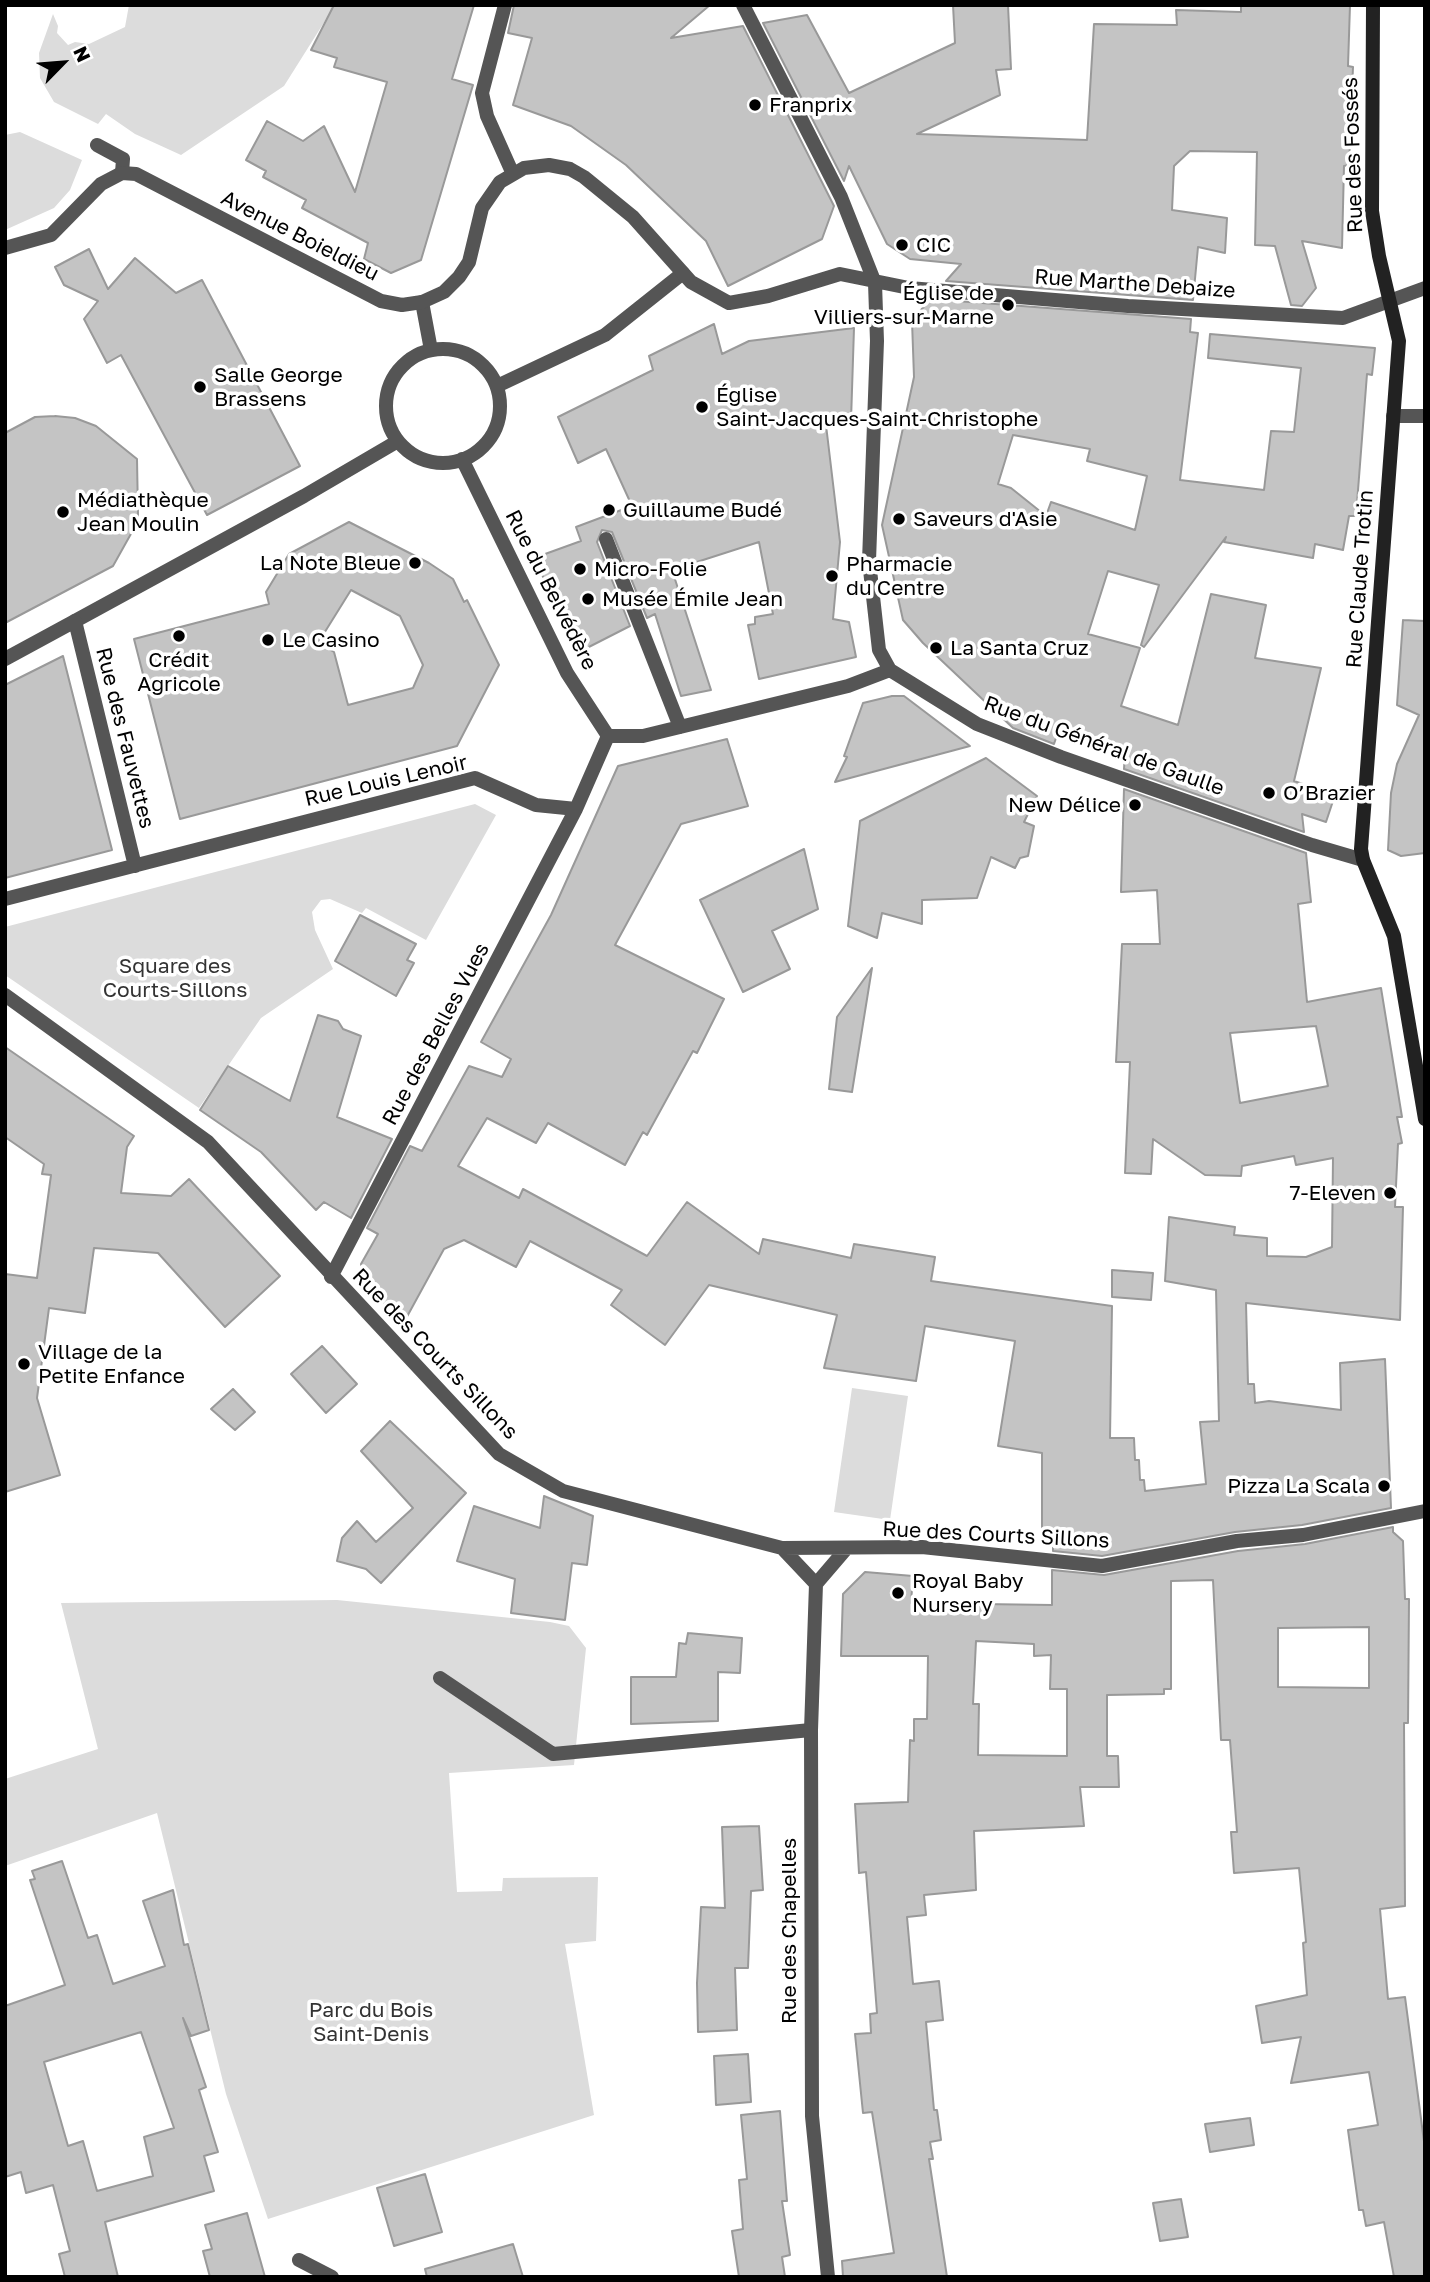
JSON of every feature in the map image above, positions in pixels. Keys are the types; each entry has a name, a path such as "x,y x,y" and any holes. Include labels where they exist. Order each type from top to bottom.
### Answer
{"main road":[{"name":"Rue des Fossés","path":"1373,5 1372,211 1390,302"},
{"name":"Rue Claude Trotin","path":"1363,860 1362,838 1399,341 1390,302"},
{"path":"1363,860 1394,936 1425,1119"}],"street":[{"path":"505,5 482,93 487,116 512,172"},
{"path":"576,809 608,736 643,736 848,686 890,670 879,650 869,561 877,341 875,283 841,197 743,5"},
{"path":"5,248 51,234 101,184 122,173 123,159 97,145"},
{"path":"431,350 422,302 444,292 469,262 482,208 490,194 512,172 549,164 570,169 634,217 687,278 605,335 497,386"},
{"name":"Avenue Boieldieu","path":"122,173 136,174 381,301 402,305 422,302"},
{"name":"Rue Marthe Debaize","path":"687,278 729,303 768,296 840,274 875,283 1128,306 1343,318 1425,288"},
{"path":"431,350 459,351 475,358 488,370 497,386 500,404 498,422 491,438 478,451 462,459 445,463 427,461 411,453 398,440 389,425 386,407 388,389 396,373 408,360 431,350"},
{"path":"1393,416 1425,416"},
{"path":"5,659 304,496 398,440"},
{"name":"Rue du Belvédère","path":"462,459 567,673 608,736"},
{"path":"606,539 680,727"},
{"name":"Rue des Fauvettes","path":"75,621 135,866"},
{"name":"Rue du Général de Gaulle","path":"890,670 977,723 1001,733 1312,845 1363,860"},
{"name":"Rue Louis Lenoir","path":"5,899 475,778 536,804 576,809"},
{"name":"Rue des Belles Vues","path":"331,1278 576,809"},
{"name":"Rue des Courts Sillons","path":"5,995 208,1142 331,1278 499,1454 563,1491 782,1548 922,1547 1101,1566 1237,1541 1303,1535 1425,1511"},
{"path":"782,1548 816,1584 846,1549"},
{"name":"Rue des Chapelles","path":"816,1584 811,1730 812,2116 828,2277"},
{"path":"440,1678 553,1754 811,1730"},
{"path":"304,2277 299,2260 332,2277"}],"green space":[{"path":"129,5 335,5 284,86 181,155 135,134 106,114 98,124 54,102 40,78 39,53 53,14 58,26 57,33 68,45 75,42 89,44 125,27"},
{"path":"20,132 82,160 70,190 54,208 5,230 5,135"},
{"name":"Square des Courts-Sillons","path":"475,804 496,815 426,940 366,908 362,913 330,899 321,900 312,912 315,930 333,969 261,1018 199,1108 5,975 5,927"},
{"path":"852,1388 908,1396 890,1520 834,1512"},
{"name":"Parc du Bois Saint-Denis","path":"337,1600 550,1622 569,1626 586,1648 574,1765 449,1773 457,1892 502,1891 503,1878 598,1877 596,1941 565,1944 594,2115 268,2219 226,2094 157,1813 5,1866 5,1779 98,1749 61,1603"}],"building":[{"path":"334,5 474,5 452,79 473,85 421,260 391,273 364,259 368,243 302,208 306,200 263,177 266,171 246,160 267,121 303,141 324,126 355,192 387,82 334,67 337,58 311,50"},
{"path":"514,5 710,5 671,38 743,26 834,206 822,239 728,286 706,241 626,165 571,126 513,105 532,38 508,33"},
{"path":"953,5 1008,5 1011,69 996,70 1000,95 917,134 1087,140 1094,24 1177,25 1176,10 1241,12 1241,5 1350,5 1348,66 1353,67 1349,165 1344,166 1342,248 1302,241 1316,288 1302,306 1291,305 1275,246 1255,245 1257,152 1190,151 1174,166 1172,210 1227,218 1225,253 1198,247 1193,300 946,281 961,264 910,259 887,244 849,166 844,181 763,23 807,15 849,93 955,43"},
{"path":"89,249 108,289 135,258 176,293 202,280 300,466 207,515 121,355 107,363 84,319 98,301 64,285 55,267"},
{"path":"930,299 1191,319 1190,332 1198,333 1180,480 1264,490 1271,431 1294,432 1301,368 1208,358 1210,334 1375,348 1372,375 1367,374 1356,516 1349,516 1343,550 1315,544 1313,558 1224,542 1226,537 1144,647 1141,645 1159,585 1108,571 1088,634 1140,648 1121,706 1178,725 1211,594 1266,605 1255,658 1321,668 1294,781 1335,795 1326,822 1302,814 1304,832 1124,769 1125,752 1059,729 1054,744 1013,728 923,643 903,620 882,525 914,377 912,321","holes":["1013,435 1090,449 1087,461 1147,476 1135,530 1051,502 1046,516 1011,488 998,484"]},
{"path":"714,324 722,354 749,341 854,328 851,421 826,425 840,542 833,619 849,622 856,657 759,679 748,625 755,624 755,617 773,614 759,542 672,570 711,690 681,696 655,614 647,618 612,532 602,530 597,542 630,626 579,652 534,558 581,541 576,527 632,506 606,449 578,463 558,417 653,370 649,356"},
{"path":"35,417 75,418 96,426 137,459 138,515 113,566 5,623 5,433"},
{"path":"349,522 429,563 453,579 464,602 467,600 499,665 457,746 180,819 134,639 269,604 266,592 289,554","holes":["351,590 400,616 423,665 413,688 348,705 334,652 318,643"]},
{"path":"1403,620 1425,621 1425,853 1401,856 1388,850 1391,793 1397,764 1419,715 1397,705"},
{"path":"63,656 112,850 5,878 5,685"},
{"path":"904,696 970,746 835,782 847,757 844,756 863,703"},
{"path":"727,739 748,806 681,824 615,945 724,999 697,1053 693,1051 647,1135 643,1132 625,1165 548,1123 536,1143 487,1118 458,1166 519,1198 523,1189 647,1256 687,1202 759,1254 763,1239 851,1258 854,1244 935,1257 931,1281 1112,1306 1110,1438 1134,1438 1135,1460 1139,1460 1140,1480 1144,1480 1145,1491 1206,1484 1200,1422 1219,1421 1216,1290 1165,1281 1169,1217 1235,1227 1234,1235 1267,1238 1267,1256 1306,1257 1332,1247 1333,1158 1296,1165 1294,1156 1242,1166 1241,1176 1205,1175 1153,1139 1151,1174 1125,1173 1130,1062 1116,1062 1122,944 1160,944 1157,890 1121,892 1124,789 1306,853 1311,902 1298,904 1307,1002 1381,988 1402,1117 1397,1117 1402,1143 1398,1144 1395,1207 1403,1207 1400,1320 1246,1303 1248,1384 1254,1384 1255,1403 1269,1401 1341,1410 1340,1363 1385,1359 1391,1508 1302,1525 1235,1532 1102,1556 1053,1551 1053,1543 1042,1542 1042,1453 998,1446 1015,1341 925,1326 916,1381 824,1368 837,1315 709,1285 665,1345 611,1305 622,1290 530,1241 516,1267 464,1240 444,1249 403,1324 364,1281 361,1264 378,1234 367,1228 410,1146 422,1151 469,1066 502,1077 511,1059 481,1042 551,915 618,766","holes":["1316,1026 1328,1086 1240,1103 1230,1033"]},
{"path":"986,758 1037,796 1024,822 1034,826 1028,856 1020,858 1015,868 991,857 977,898 922,900 922,924 882,913 877,938 848,926 860,821"},
{"path":"804,849 818,909 772,931 790,969 743,992 700,900"},
{"path":"360,915 416,944 407,960 414,963 396,996 335,961"},
{"path":"872,968 852,1092 829,1089 837,1017"},
{"path":"318,1015 338,1021 343,1029 361,1036 337,1117 392,1139 351,1218 324,1202 316,1210 261,1152 200,1110 228,1066 290,1101"},
{"path":"5,1047 134,1136 127,1147 121,1193 171,1196 189,1179 280,1276 225,1327 158,1253 94,1248 85,1313 49,1308 37,1398 60,1475 5,1492 5,1274 37,1278 51,1175 42,1174 44,1164 5,1137"},
{"path":"1112,1270 1153,1273 1151,1300 1112,1297"},
{"path":"322,1346 357,1384 326,1413 291,1374"},
{"path":"233,1389 255,1412 235,1430 211,1409"},
{"path":"390,1421 466,1493 381,1583 366,1569 337,1561 342,1538 357,1521 376,1542 413,1508 361,1451"},
{"path":"544,1496 593,1516 587,1565 572,1563 565,1620 511,1613 515,1579 457,1561 474,1506 540,1528"},
{"path":"1393,1527 1393,1532 1403,1541 1405,1599 1409,1599 1408,1723 1404,1723 1405,1906 1380,1909 1388,1999 1405,1997 1425,2149 1425,2277 1394,2277 1384,2222 1366,2226 1363,2210 1359,2210 1348,2130 1378,2125 1369,2072 1291,2083 1301,2037 1262,2043 1256,2006 1307,1995 1303,1943 1306,1942 1299,1868 1234,1873 1231,1832 1237,1832 1230,1740 1221,1740 1213,1580 1171,1581 1171,1689 1164,1689 1164,1694 1107,1695 1107,1756 1118,1756 1119,1787 1080,1787 1084,1826 974,1831 976,1890 924,1895 926,1915 907,1917 913,1984 939,1981 943,2020 926,2022 934,2110 937,2110 941,2140 930,2142 933,2159 929,2159 947,2277 843,2277 842,2261 894,2253 872,2112 863,2113 855,2034 871,2033 870,2014 877,2013 866,1872 859,1873 855,1804 908,1802 910,1740 914,1741 914,1719 927,1719 928,1656 841,1656 843,1594 865,1572 913,1576 911,1603 1052,1605 1052,1570 1104,1575 1238,1551 1305,1544","holes":["1369,1627 1369,1688 1278,1687 1278,1628","976,1641 1034,1644 1034,1656 1051,1655 1050,1689 1067,1689 1067,1756 978,1755 979,1704 973,1704"]},
{"path":"688,1633 742,1638 740,1673 718,1672 718,1721 631,1724 631,1677 676,1677 679,1643 686,1644"},
{"path":"759,1826 763,1890 751,1891 748,1968 735,1968 737,2030 698,2032 697,1983 701,1907 725,1908 722,1827"},
{"path":"62,1861 88,1938 97,1935 113,1984 165,1966 143,1901 173,1890 184,1945 188,1944 209,2030 191,2036 183,2018 206,2087 199,2090 218,2152 204,2156 214,2191 105,2222 118,2277 65,2277 59,2254 70,2251 53,2185 26,2193 21,2172 5,2177 5,2006 65,1985 30,1880 35,1879 32,1871","holes":["141,2032 174,2128 144,2137 153,2176 97,2191 83,2141 68,2146 44,2062"]},
{"path":"748,2054 751,2102 716,2105 714,2056"},
{"path":"780,2111 787,2201 782,2201 790,2255 782,2257 785,2277 739,2277 732,2231 743,2229 739,2180 747,2179 741,2115"},
{"path":"1250,2118 1254,2145 1210,2152 1205,2124"},
{"path":"425,2174 442,2232 394,2246 377,2188"},
{"path":"1181,2199 1188,2237 1160,2241 1153,2203"},
{"path":"247,2213 265,2277 210,2277 203,2251 212,2249 205,2225"},
{"path":"513,2244 523,2277 427,2277 425,2269"}],"place":[{"name":"Franprix","path":"755,105"},
{"name":"CIC","path":"902,245"},
{"name":"Église de Villiers-sur-Marne","path":"1008,305"},
{"name":"Salle George Brassens","path":"200,387"},
{"name":"Église Saint-Jacques-Saint-Christophe","path":"702,407"},
{"name":"Guillaume Budé","path":"609,510"},
{"name":"Médiathèque Jean Moulin","path":"63,512"},
{"name":"Saveurs d'Asie","path":"899,519"},
{"name":"La Note Bleue","path":"415,563"},
{"name":"Micro-Folie","path":"580,569"},
{"name":"Pharmacie du Centre","path":"832,576"},
{"name":"Musée Émile Jean","path":"588,599"},
{"name":"Crédit Agricole","path":"179,636"},
{"name":"Le Casino","path":"268,640"},
{"name":"La Santa Cruz","path":"936,648"},
{"name":"O’Brazier","path":"1269,793"},
{"name":"New Délice","path":"1135,805"},
{"name":"7-Eleven","path":"1390,1193"},
{"name":"Village de la Petite Enfance","path":"24,1364"},
{"name":"Pizza La Scala","path":"1384,1486"},
{"name":"Royal Baby Nursery","path":"898,1593"}]}
